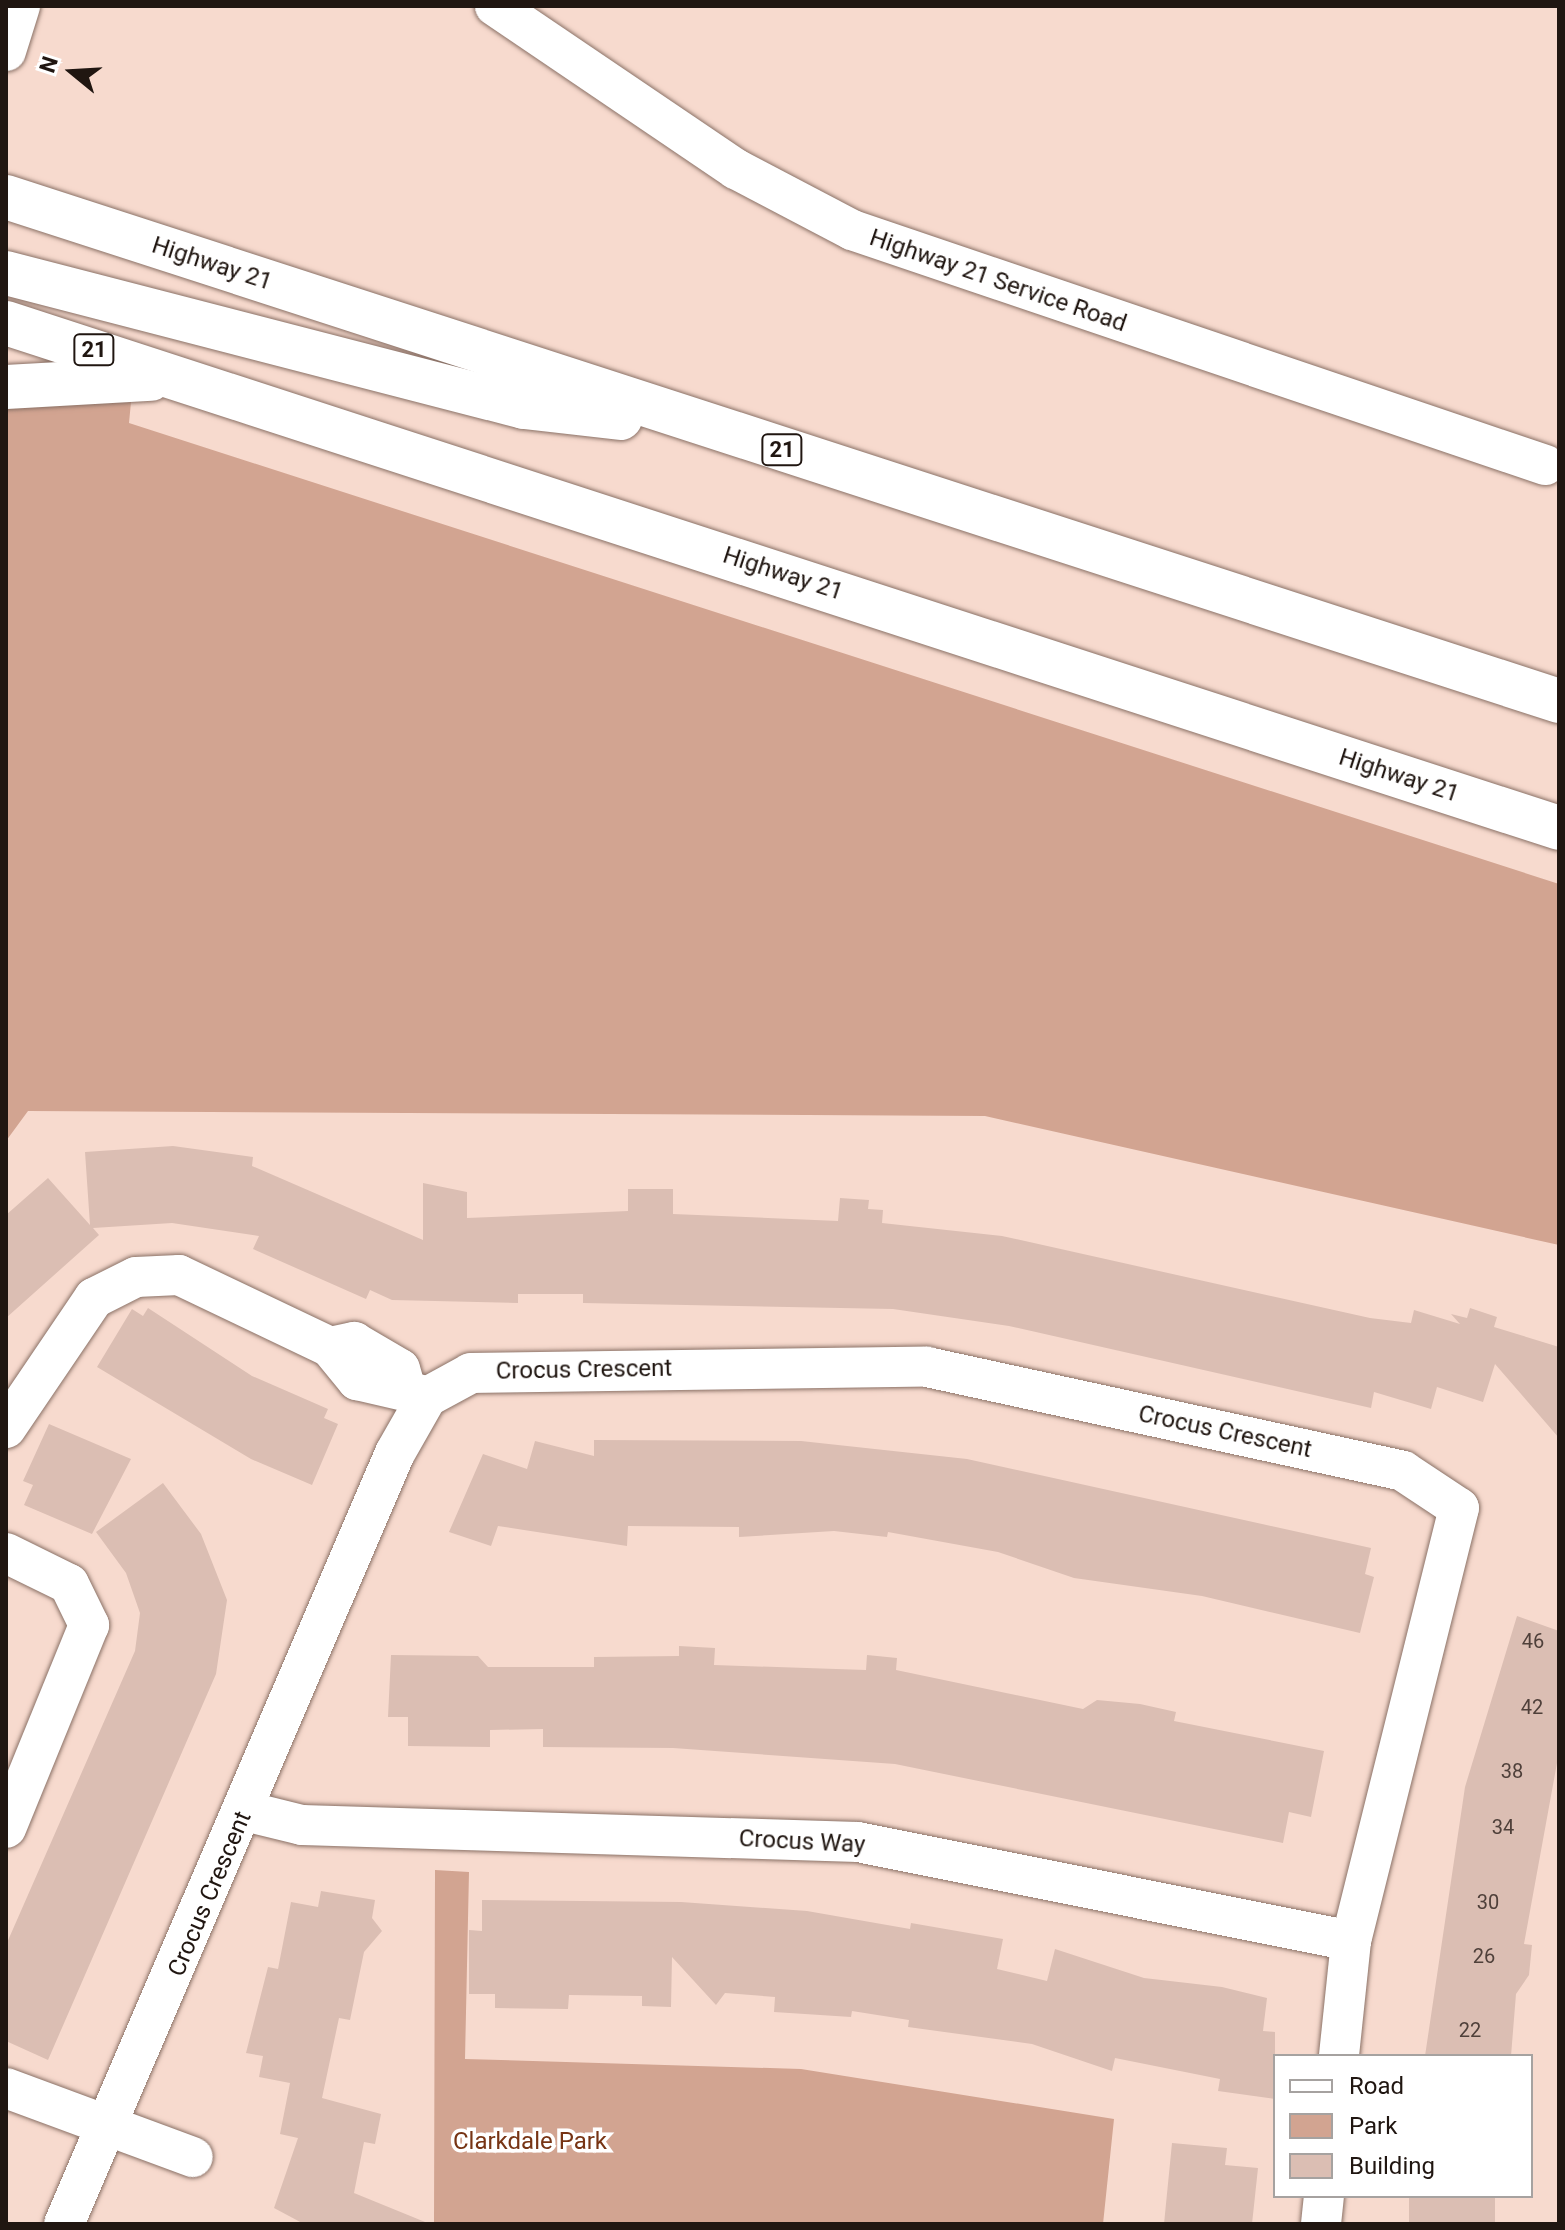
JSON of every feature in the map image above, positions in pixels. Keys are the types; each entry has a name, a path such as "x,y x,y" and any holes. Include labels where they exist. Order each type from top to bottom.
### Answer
{"main road":[{"name":"Highway 21","path":"6,197 1559,701"},
{"path":"6,273 524,407 714,428"},
{"name":"Highway 21","path":"6,323 182,377 1559,828"},
{"path":"6,387 182,377"}],"street":[{"path":"6,51 20,6"},
{"name":"Highway 21 Service Road","path":"495,6 736,169 852,230 1545,465"},
{"path":"6,1428 94,1298 136,1277 179,1275 330,1347 357,1380 416,1392"},
{"name":"Crocus Crescent","path":"64,2224 109,2129 245,1811 395,1453 416,1392 471,1373 927,1367 1403,1471 1459,1508 1351,1941 1339,2054"},
{"path":"6,1553 69,1584 89,1625 6,1828"},
{"name":"Crocus Way","path":"245,1811 302,1825 858,1842 1351,1941"},
{"path":"6,2088 109,2129 193,2157"},
{"path":"1321,2224 1324,2198"}],"green space":[{"path":"131,402 129,423 1559,884 1559,1245 985,1116 28,1111 6,1141 6,404"},
{"name":"Clarkdale Park","path":"435,1870 469,1872 465,2059 801,2069 1114,2119 1103,2224 434,2224"}],"building":[{"path":"173,1146 253,1157 252,1166 423,1240 423,1183 467,1192 467,1218 628,1211 628,1189 673,1189 673,1214 838,1221 840,1198 869,1200 868,1209 883,1210 882,1223 1002,1236 1370,1318 1411,1323 1414,1310 1460,1324 1451,1314 1467,1318 1470,1308 1497,1317 1494,1327 1559,1347 1559,1438 1495,1364 1483,1402 1437,1387 1431,1409 1374,1392 1371,1408 1009,1326 893,1309 583,1303 583,1294 518,1294 518,1303 392,1300 370,1290 366,1299 253,1249 259,1236 172,1223 93,1228 99,1235 6,1318 6,1215 48,1178 90,1225 85,1152"},
{"path":"148,1308 252,1376 328,1409 324,1418 338,1424 312,1485 251,1459 97,1367 132,1309 143,1316"},
{"path":"49,1424 131,1459 92,1534 24,1505 33,1485 23,1481"},
{"path":"594,1440 801,1441 967,1459 1371,1548 1365,1574 1374,1577 1360,1633 1202,1596 1074,1578 998,1552 888,1532 887,1537 834,1531 739,1537 739,1527 628,1526 627,1546 498,1526 491,1546 449,1532 483,1454 527,1469 535,1441 594,1456"},
{"path":"163,1483 201,1534 227,1600 216,1674 48,2060 6,2041 6,1945 135,1651 140,1613 126,1573 96,1532"},
{"path":"1517,1616 1559,1631 1559,1752 1524,1944 1532,1945 1529,1975 1516,1994 1511,2054 1425,2054 1465,1787"},
{"path":"679,1646 715,1648 714,1665 866,1670 867,1655 897,1658 896,1670 1083,1709 1097,1700 1140,1704 1176,1712 1174,1721 1324,1751 1311,1817 1289,1812 1283,1843 895,1764 673,1748 543,1747 543,1729 490,1730 490,1747 408,1746 408,1717 388,1717 391,1655 478,1656 488,1667 594,1667 594,1657 679,1656"},
{"path":"321,1891 375,1900 372,1918 382,1931 364,1952 350,2020 339,2018 322,2098 381,2114 375,2144 364,2142 354,2193 430,2224 304,2224 274,2208 298,2138 280,2134 290,2083 259,2077 263,2056 246,2053 268,1967 278,1969 291,1902 318,1907"},
{"path":"482,1900 681,1902 807,1911 910,1929 911,1923 1003,1939 997,1969 1047,1981 1055,1949 1144,1978 1222,1987 1267,1998 1263,2031 1275,2032 1273,2099 1218,2091 1220,2079 1115,2058 1112,2071 1032,2044 908,2027 909,2020 852,2011 851,2017 774,2012 775,1997 725,1993 716,2005 672,1957 671,2007 642,2006 642,1996 569,1995 568,2009 495,2008 495,1994 469,1994 469,1930 482,1931"},
{"path":"1172,2143 1227,2148 1225,2165 1258,2168 1252,2224 1164,2224"},
{"path":"1409,2198 1495,2198 1495,2224 1409,2224"}]}
